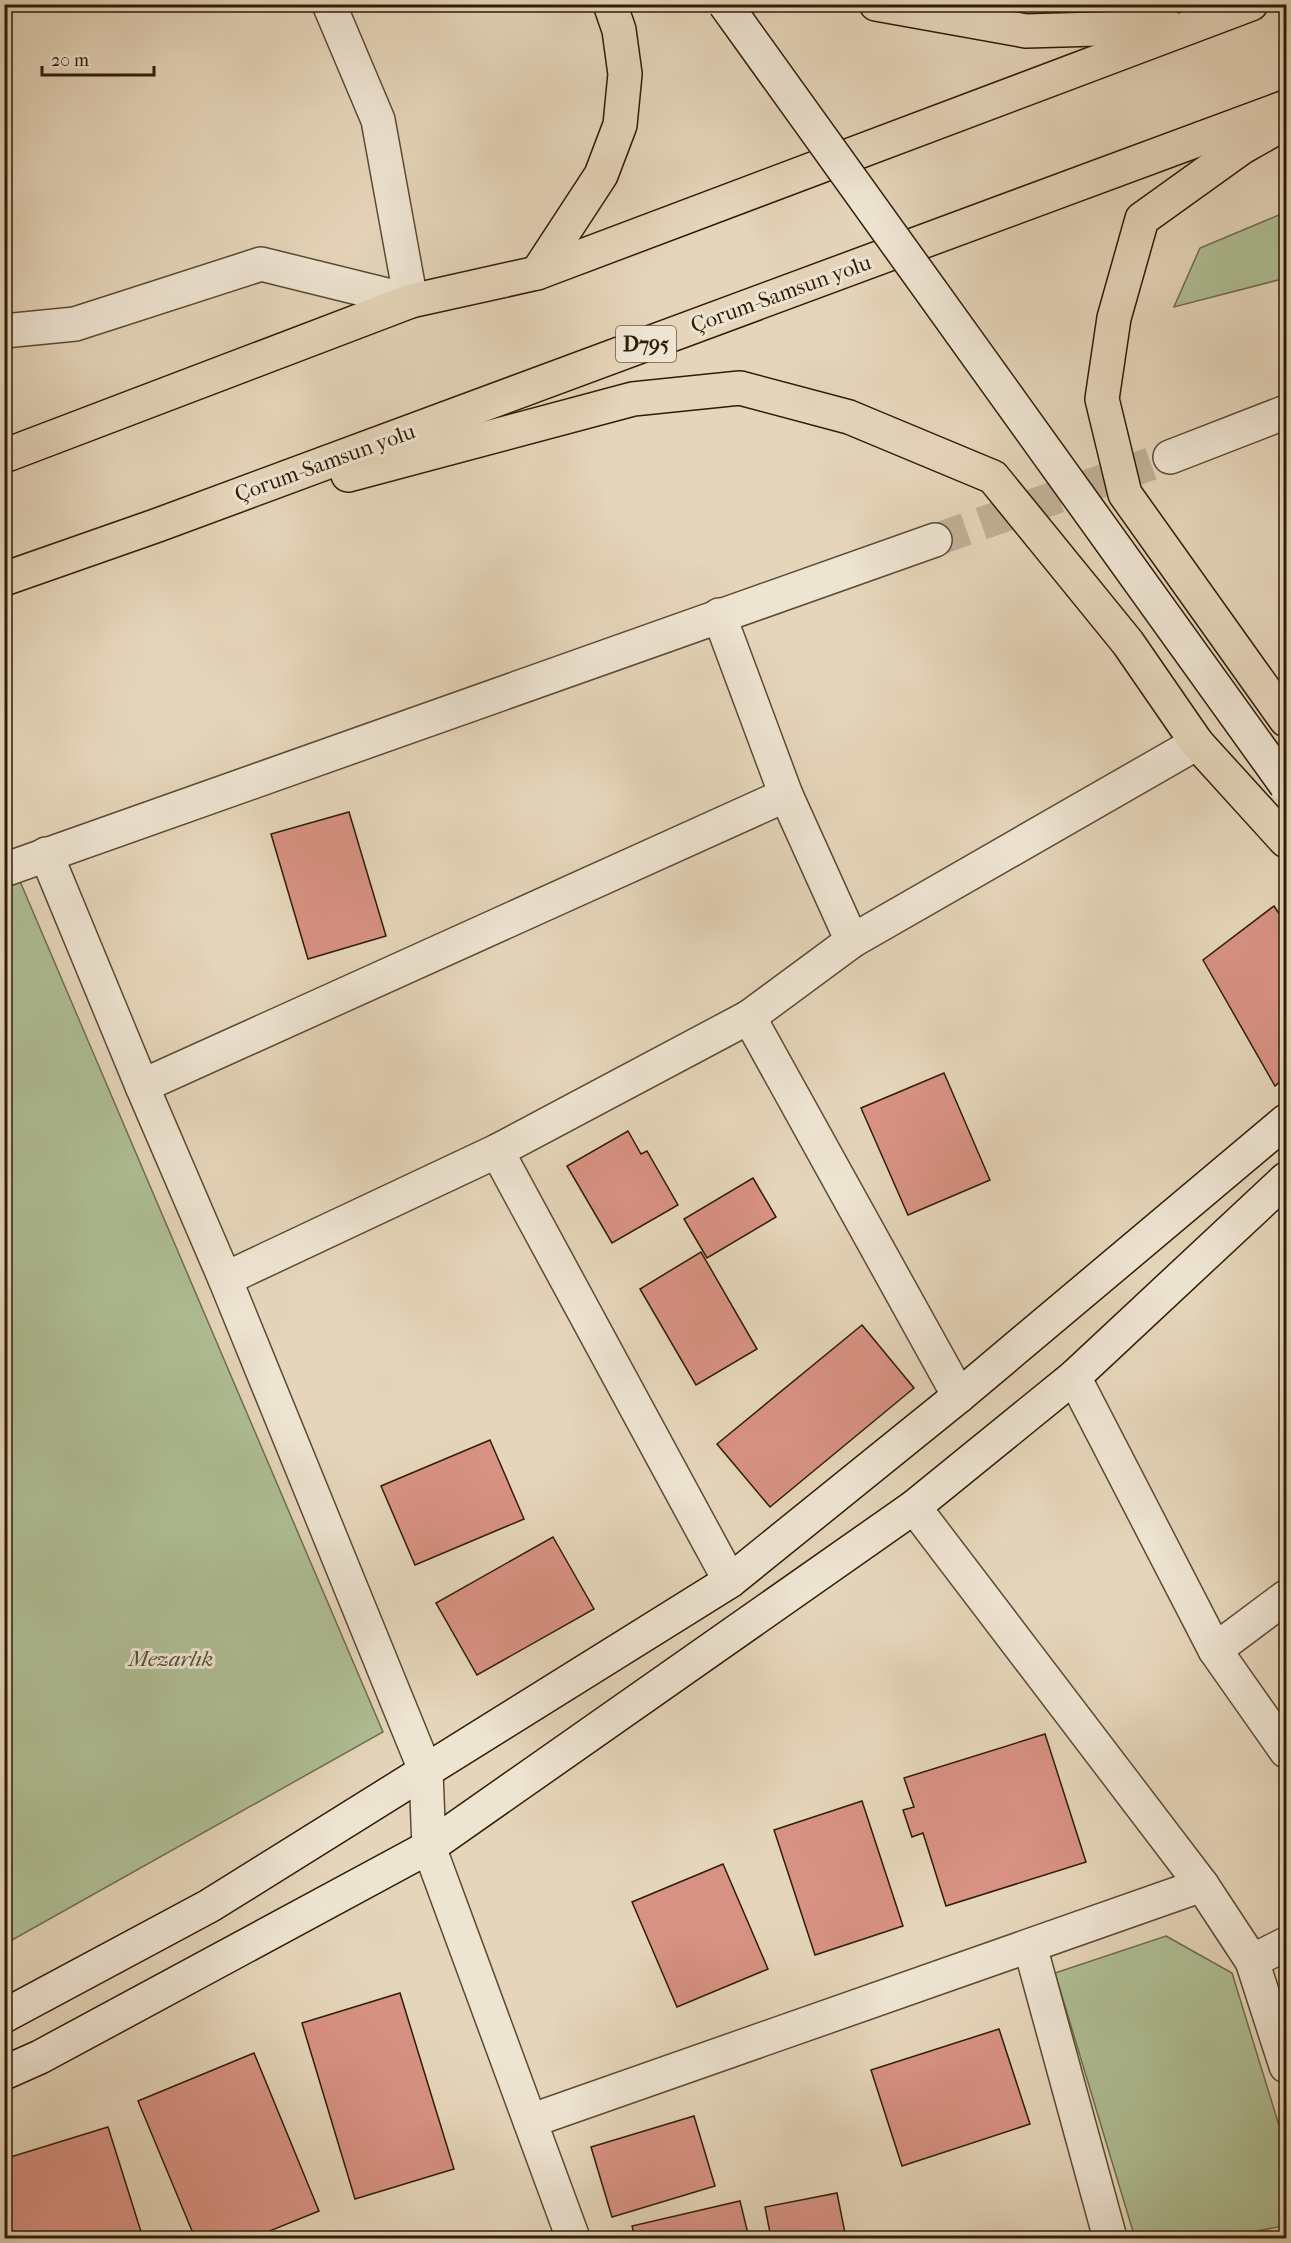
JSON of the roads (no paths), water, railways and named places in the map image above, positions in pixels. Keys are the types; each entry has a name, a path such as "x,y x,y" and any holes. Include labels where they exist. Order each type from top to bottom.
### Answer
{"highway":[{"path":"537,273 601,175 620,125 625,74 620,30 610,4"},
{"path":"876,4 1026,31 1195,26"},
{"path":"4,456 411,301 537,273 1251,4"},
{"name":"Çorum-Samsun yolu","path":"4,579 158,525 1287,107"},
{"path":"1287,122 1241,148 1142,219 1114,318 1102,399 1125,494 1287,720"},
{"path":"158,525 633,399 740,388 849,417 993,477 1128,643 1197,743 1287,841"}],"street":[{"path":"4,331 75,324 261,264 411,301 378,120 329,4"},
{"path":"725,4 1287,785"},
{"path":"1170,457 1287,412"},
{"path":"4,870 935,540"},
{"path":"719,615 786,795 852,941"},
{"path":"225,1279 497,1151 748,1017 852,941 1197,743"},
{"path":"142,1086 786,795"},
{"path":"46,854 225,1279 426,1772 429,1847 573,2238"},
{"path":"748,1017 959,1396"},
{"path":"4,2016 209,1905 730,1581 959,1396 1287,1121"},
{"path":"497,1151 730,1581"},
{"path":"4,2073 40,2057 429,1847 914,1507 1074,1377 1287,1179"},
{"path":"1074,1377 1215,1650 1287,1750"},
{"path":"914,1507 1202,1886 1251,1961 1287,2066"},
{"path":"1215,1650 1287,1597"},
{"path":"530,2121 1202,1886"},
{"path":"1251,1961 1287,1944"},
{"path":"1030,1946 1110,2238"}],"tunnel":[{"path":"935,540 1170,457"}],"park label":[{"name":"Mezarlık","path":"171,1659"}]}
